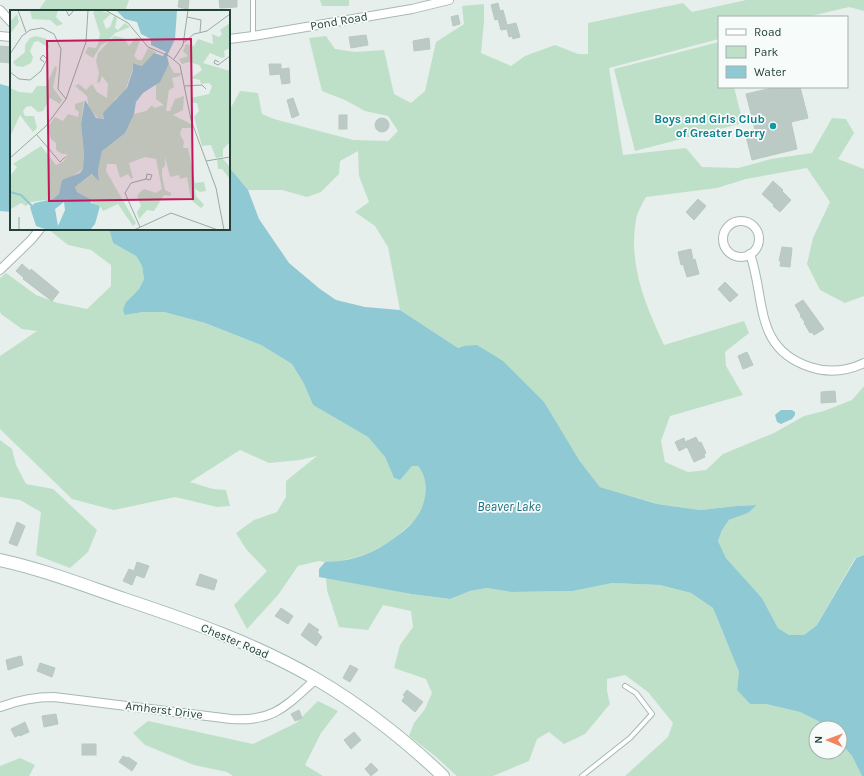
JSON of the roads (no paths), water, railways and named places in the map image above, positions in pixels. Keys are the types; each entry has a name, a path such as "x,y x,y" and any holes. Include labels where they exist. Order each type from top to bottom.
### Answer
{"main road":[{"name":"Chester Road","path":"0,560 76,582 208,629 249,646 316,679 376,718 404,740 443,776"}],"street":[{"name":"Pond Road","path":"230,39 412,8 449,0"},
{"path":"0,10 10,21"},
{"path":"0,36 10,37"},
{"path":"739,221 746,221 757,230 759,236 758,243 755,250 750,254 744,256 734,255 728,252 723,240 727,227 739,221"},
{"path":"0,270 39,230"},
{"path":"750,254 757,277 764,320 771,337 779,348 793,359 804,365 824,370 836,371 848,369 864,363"},
{"name":"Amherst Drive","path":"0,707 20,700 54,697 249,720 266,717 281,710 316,679"}],"lane":[{"path":"253,0 253,36"},
{"path":"582,776 630,738 652,714 636,693 625,686"}],"water":[{"path":"0,84 10,87 10,212 0,211"},
{"name":"Beaver Lake","path":"230,168 248,190 259,219 289,263 320,289 336,300 365,307 400,310 458,348 477,345 503,361 544,402 579,460 600,487 657,504 700,510 757,505 748,513 729,520 722,530 718,541 726,558 762,598 778,628 789,635 804,635 817,625 856,558 864,555 864,776 862,776 848,751 848,720 816,720 800,712 766,704 750,704 737,690 739,672 713,608 691,593 660,585 612,583 573,591 511,592 487,588 470,591 450,599 411,594 319,577 319,569 325,562 346,560 367,554 394,539 412,523 420,512 425,499 426,485 422,472 418,466 412,466 400,480 394,478 385,457 368,437 313,405 304,384 292,364 261,345 205,323 164,312 143,312 125,315 123,310 126,302 139,289 144,279 142,266 136,256 113,243 109,230 230,230"},
{"path":"781,410 792,410 795,412 795,415 792,419 781,424 777,422 775,415"}],"place":[{"name":"Boys and Girls Club of Greater Derry","path":"773,126"}]}
